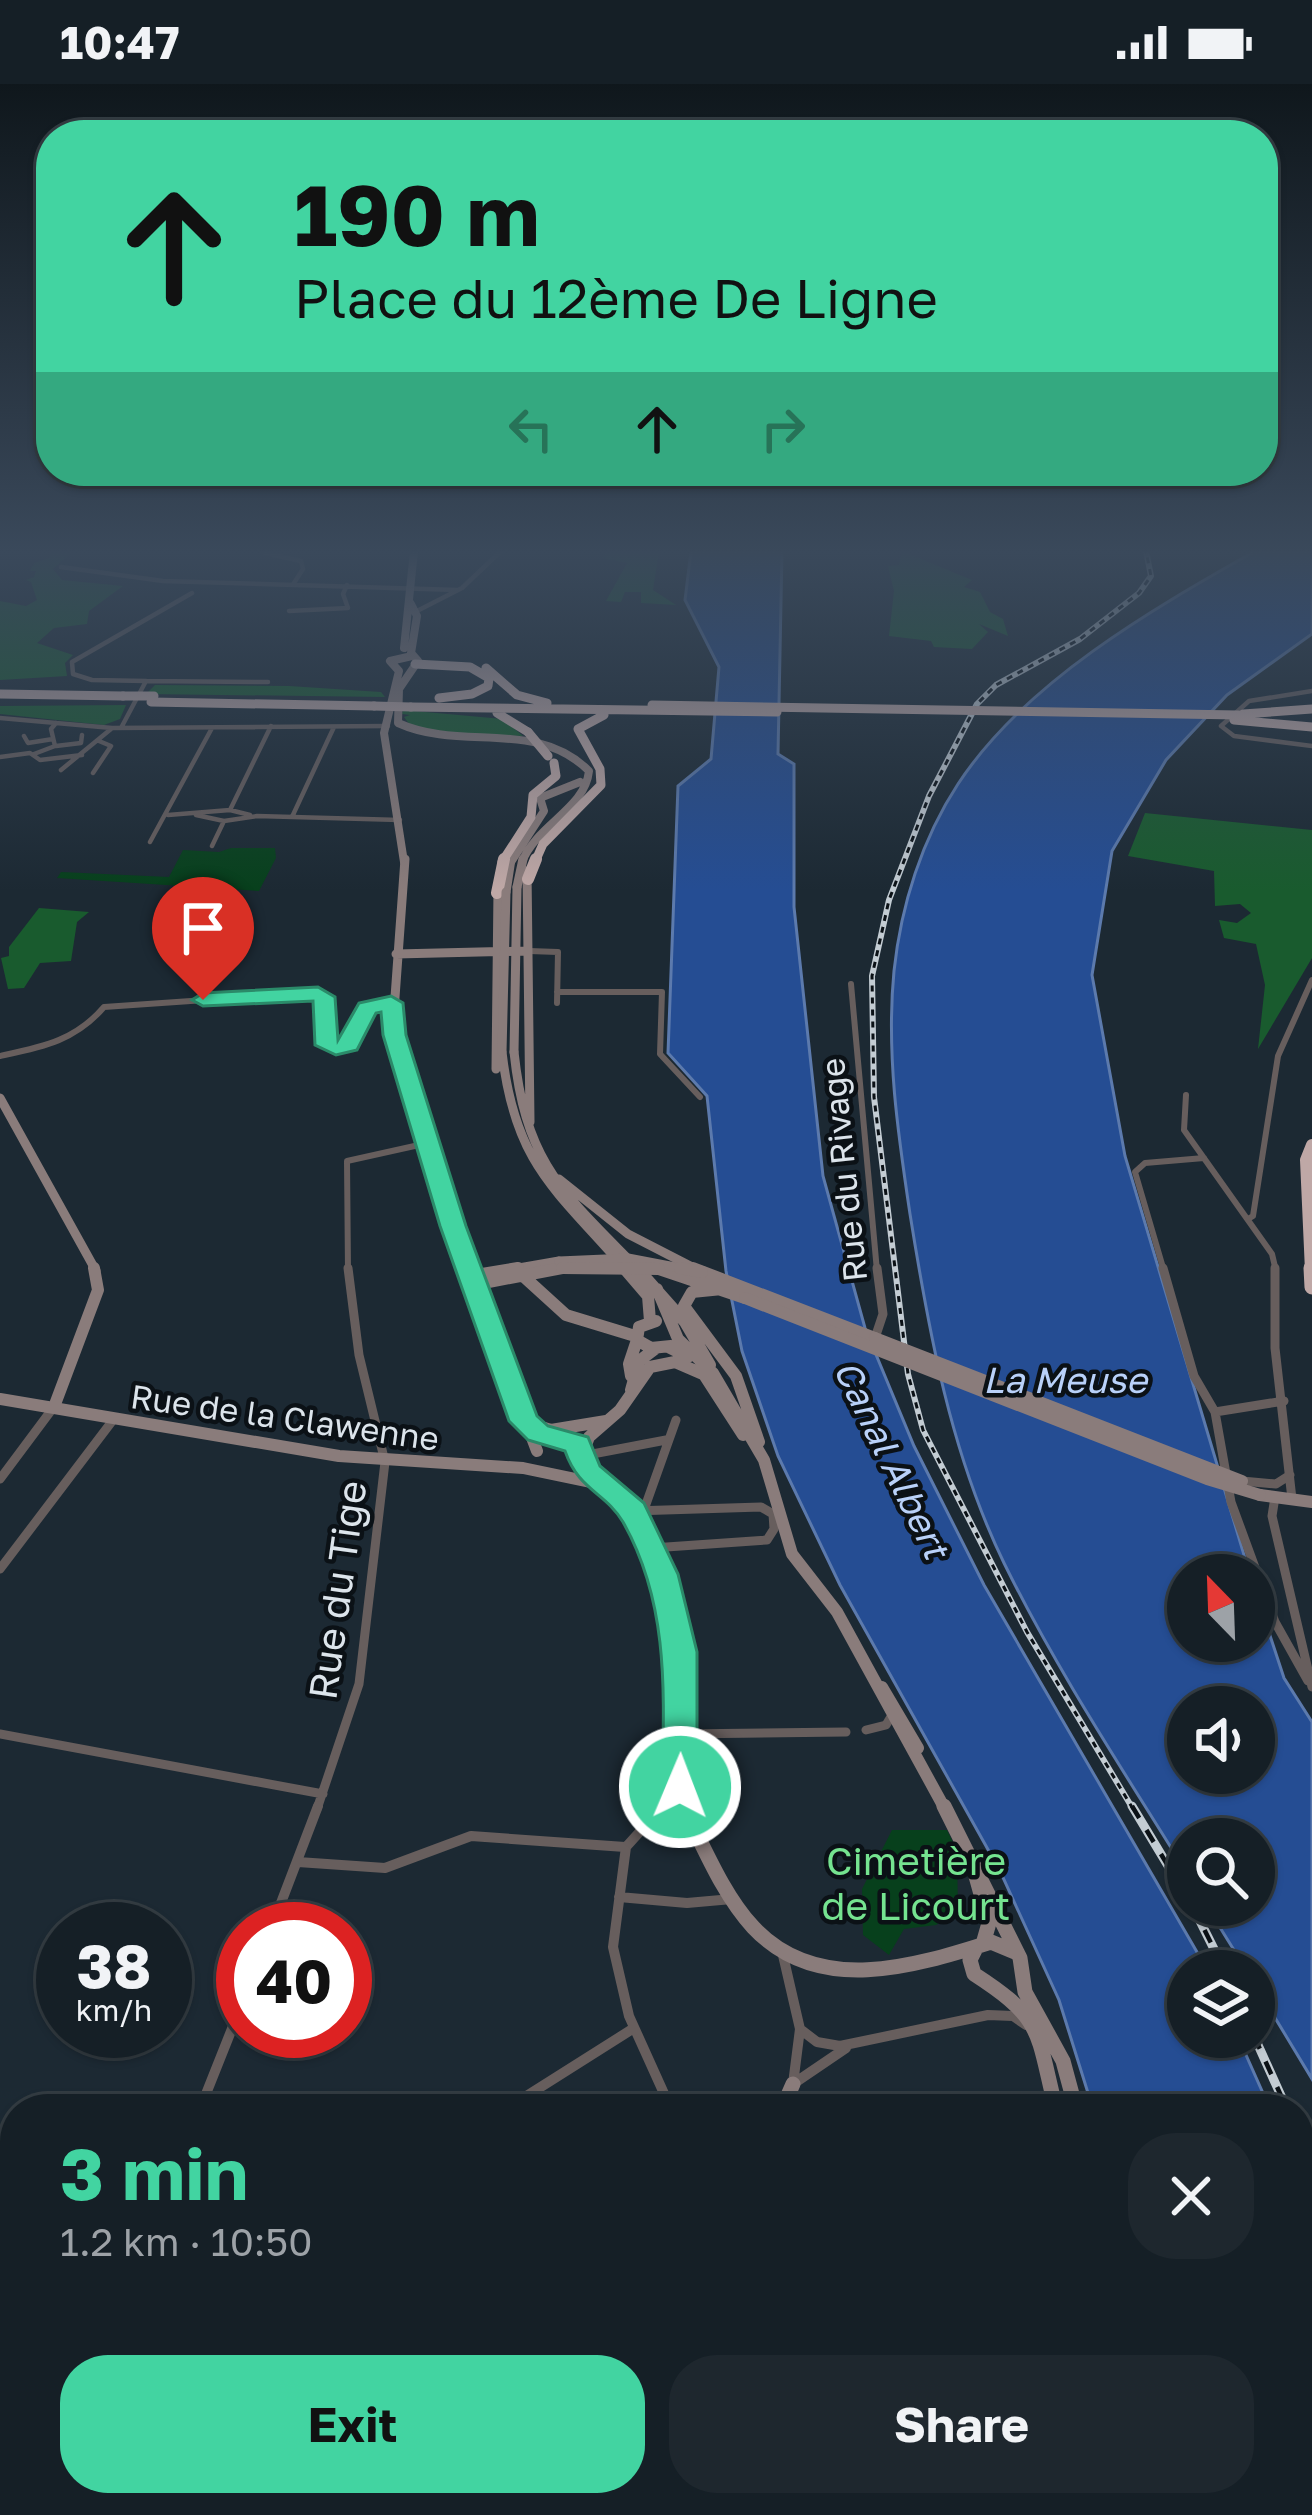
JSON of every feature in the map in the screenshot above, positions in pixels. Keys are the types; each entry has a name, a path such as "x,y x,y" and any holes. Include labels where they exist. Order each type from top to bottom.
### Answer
{"highway":[{"path":"447,664 481,666 513,693 547,703"},
{"path":"412,704 465,696 488,686 484,672 448,664"},
{"path":"0,697 651,708"},
{"path":"412,704 513,719 563,776 559,791"},
{"path":"445,707 1312,718"},
{"path":"523,883 543,844 599,788 600,770 579,738 580,726 597,717 651,708"},
{"path":"1236,717 1312,718"},
{"path":"502,892 503,857 531,817 532,795 556,776 551,759"},
{"path":"578,796 599,788"},
{"path":"1312,1145 1306,1160 1312,1287"}],"main road":[{"path":"398,664 390,711 397,732 400,820"},
{"path":"414,664 394,714 405,857 391,1003 395,1035 472,1280 546,1467"},
{"path":"405,684 398,712 404,722 429,732 479,737"},
{"path":"397,732 519,742 560,752 583,775 578,785 540,798 546,806 562,808"},
{"path":"397,732 532,741 574,755 590,776 578,796 529,848 508,1052 515,1088 539,1159 567,1198 657,1289 695,1337 709,1374 765,1463"},
{"path":"559,791 578,796"},
{"path":"546,806 511,860 502,892 495,952 494,1055 538,1175 564,1209 644,1290 652,1306 629,1364 632,1379"},
{"path":"523,883 529,951 530,1137"},
{"path":"502,892 509,1100"},
{"path":"396,954 529,951"},
{"path":"2,1106 98,1275 98,1290 54,1407"},
{"path":"539,1159 577,1197 641,1241 702,1272 1207,1479 1312,1502"},
{"path":"472,1280 628,1258 702,1272"},
{"path":"541,1285 559,1266"},
{"path":"472,1280 559,1266 640,1267 683,1274 1267,1492"},
{"path":"522,1275 541,1285 569,1317 641,1331 709,1374"},
{"path":"628,1399 641,1357 667,1345 678,1330 669,1323 657,1289"},
{"path":"722,1289 692,1292 684,1306 736,1376 792,1554 830,1601 932,1780"},
{"path":"641,1331 669,1323"},
{"path":"561,1470 581,1455 589,1437 610,1420 657,1364 686,1365 709,1374"},
{"name":"Rue de la Clawenne","path":"0,1399 386,1462 510,1470 546,1467 614,1492"},
{"path":"524,1421 550,1430 610,1420"},
{"path":"510,1470 560,1438 610,1420"},
{"path":"524,1421 538,1433 560,1438 581,1455 587,1472 639,1509 679,1632 680,1787 688,1819 754,1928 782,1950 831,1969 905,1970 1000,1943 1015,1952"},
{"path":"873,1675 902,1716 973,1860 1015,1952 1025,1992 1063,2061 1072,2094"},
{"path":"973,1860 989,1920 971,1967 1030,2016 1040,2037 1053,2094"},
{"path":"990,1986 1010,1985 1021,1974"},
{"path":"789,2094 793,2084"}],"street":[{"path":"74,664 73,674 92,680 268,682"},
{"path":"62,770 116,728 146,681"},
{"path":"1312,692 1239,704 1221,728 1234,736 1312,746"},
{"path":"0,718 116,728 334,726 397,732"},
{"path":"54,743 51,729 56,724"},
{"path":"292,817 334,726"},
{"path":"230,810 272,727"},
{"path":"150,842 212,728"},
{"path":"24,736 28,743 54,743 81,742 82,736"},
{"path":"93,773 111,746 99,741"},
{"path":"0,755 34,754 54,743"},
{"path":"34,754 40,760 82,754"},
{"path":"168,815 230,810 256,817"},
{"path":"196,815 224,821 256,817 400,820"},
{"path":"212,846 224,821"},
{"path":"529,951 558,952 557,1004"},
{"path":"1248,1219 1253,1216 1278,1056 1312,980"},
{"name":"Rue du Rivage","path":"850,984 865,1174 884,1324 871,1342"},
{"path":"557,992 662,992 660,1054 700,1097"},
{"path":"0,1056 54,1044 86,1029 104,1007 305,993 324,997 327,1045 349,1045 367,1008 391,1003"},
{"path":"1186,1095 1184,1130 1272,1254 1279,1276 1274,1296 1275,1348 1292,1499"},
{"path":"386,1462 359,1354 346,1254 347,1161 428,1143"},
{"path":"1204,1158 1145,1162 1135,1172 1194,1376 1215,1412 1231,1502 1275,1622 1310,1684"},
{"path":"1215,1412 1283,1401"},
{"path":"0,1479 54,1407"},
{"path":"0,1569 113,1420"},
{"path":"652,1549 770,1538 775,1521 767,1508 639,1509 676,1420"},
{"path":"581,1455 666,1440"},
{"name":"Rue du Tige","path":"282,1902 359,1684 386,1462"},
{"path":"1291,1474 1267,1492 1310,1684"},
{"path":"866,1730 886,1725 892,1715"},
{"path":"680,1734 846,1732"},
{"path":"0,1734 323,1795"},
{"path":"664,2094 634,2028 613,1947 626,1847 680,1787"},
{"path":"298,1862 385,1868 471,1837 626,1847"},
{"path":"619,1897 687,1903 734,1899"},
{"path":"782,1950 800,2029 793,2084"},
{"path":"800,2029 827,2045 852,2044 1003,2013 1030,2029 1050,2081"},
{"path":"530,2094 634,2028"},
{"path":"793,2084 852,2044"},
{"path":"206,2094 220,2058"}],"green space":[{"path":"0,664 65,664 67,676 0,680"},
{"path":"155,685 289,686 381,692 385,697 146,694"},
{"path":"126,705 120,719 104,725 0,714 0,706"},
{"path":"403,710 503,719 523,736 442,733 410,725 404,717 410,715 402,714"},
{"path":"1145,813 1312,830 1312,958 1258,1049 1265,985 1256,944 1224,938 1219,920 1237,923 1251,913 1240,904 1215,906 1214,871 1128,856"},
{"path":"275,848 276,858 259,891 57,878 61,872 169,877 183,850"},
{"path":"39,908 89,912 77,922 71,961 40,963 24,988 8,989 1,958 9,956 9,947"},
{"name":"Cimetière de Licourt","path":"892,1830 947,1830 957,1851 958,1911 936,1925 904,1929 889,1955 863,1935 862,1889"}],"water":[{"name":"Canal Albert","path":"718,664 780,664 778,754 794,764 794,907 823,1176 865,1328 914,1446 984,1585 1167,1900 1167,1926 1182,1926 1196,1950 1167,1950 1167,2058 1247,2058 1263,2094 1088,2094 1059,2000 1000,1871 840,1585 778,1456 742,1351 726,1271 707,1096 668,1053 678,786 711,759"},
{"name":"La Meuse","path":"1076,664 1270,664 1227,695 1166,760 1112,851 1092,975 1125,1156 1244,1554 1167,1554 1167,1662 1275,1662 1275,1651 1284,1678 1312,1722 1312,2079 1275,2018 1275,1950 1234,1950 1219,1926 1275,1926 1275,1818 1167,1818 1167,1841 1046,1643 1004,1563 956,1436 934,1348 898,1124 892,1063 894,971 915,873 945,805 986,747"}],"railway":[{"path":"1034,664 996,685 977,704 929,796 889,900 872,976 874,1097 908,1374 923,1430 1027,1632 1133,1809"},
{"path":"1132,1806 1167,1864"},
{"path":"1202,1926 1214,1950"},
{"path":"1264,2058 1280,2094"}],"route":[{"path":"203,1000 318,994 324,997 328,1018 327,1045 336,1048 349,1045 367,1008 391,1003 395,1035 453,1226 524,1421 538,1433 577,1444 587,1472 608,1485 633,1511 662,1574 681,1652 680,1787"}]}
